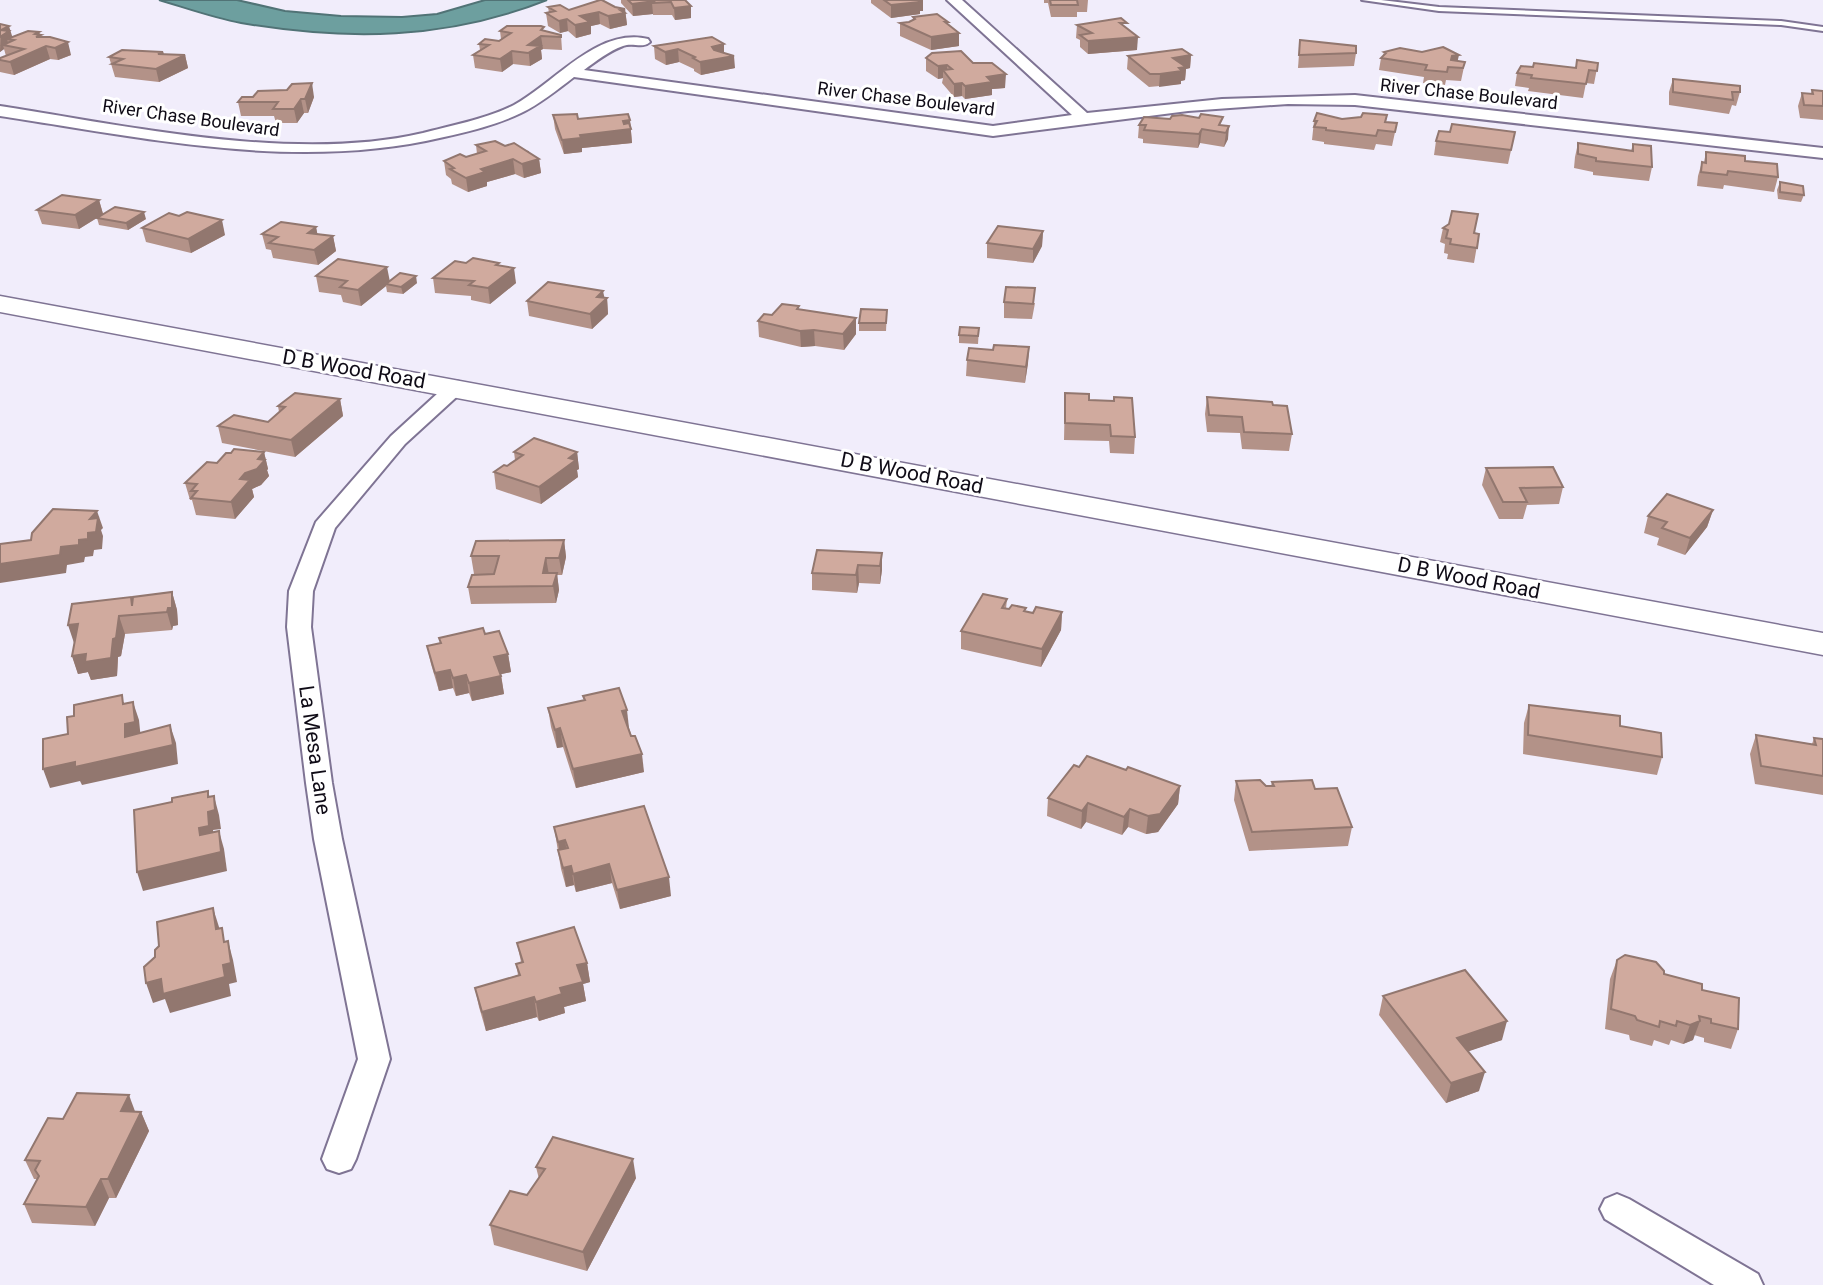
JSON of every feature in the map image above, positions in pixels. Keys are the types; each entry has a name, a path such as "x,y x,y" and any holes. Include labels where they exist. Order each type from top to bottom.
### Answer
{"main road":[{"name":"D B Wood Road","path":"0,304 1823,644"}],"street":[{"path":"954,0 1083,117"},
{"path":"574,72 599,53 627,40 643,41"},
{"name":"River Chase Boulevard","path":"0,111 258,148 324,150 390,143 474,125 519,108 574,72 872,116 1010,131 1083,117 1271,100 1355,100 1823,153"},
{"name":"La Mesa Lane","path":"339,1159 374,1059 328,839 319,783 299,627 301,591 324,527 398,440 456,387"},
{"path":"1617,1209 1745,1285"}],"lane":[{"path":"1364,0 1439,9 1781,23 1823,29"}],"shaded area":[{"path":"159,0 237,0 285,11 341,16 402,17 437,14 485,0 547,0 509,13 434,30 358,34 319,33 241,23"}],"building":[{"path":"600,0 625,9 620,10 625,13 608,16 599,12 580,16 590,22 575,25 567,19 559,21 546,13 555,11 548,7 560,5 569,10"},
{"path":"628,0 685,0 691,6 674,8 671,2 652,3 655,1 632,4"},
{"path":"884,0 918,0 920,2 891,5"},
{"path":"1050,0 1077,0 1078,5 1051,5"},
{"path":"937,14 959,33 931,37 900,23 909,22 915,19 913,17"},
{"path":"1121,18 1127,23 1120,23 1138,37 1088,41 1080,35 1092,33 1077,25"},
{"path":"0,24 9,26 1,30 9,31 0,37"},
{"path":"507,26 541,26 544,27 541,30 561,37 541,36 528,45 540,46 528,53 512,51 500,59 473,55 489,45 479,44 485,39 499,41 511,33 500,31"},
{"path":"28,31 39,32 35,34 41,35 36,37 50,37 68,42 55,48 46,46 10,62 0,60 24,49 3,45 14,40 7,39"},
{"path":"712,37 724,44 712,47 714,50 734,56 700,62 678,49 665,52 654,46"},
{"path":"1300,40 1356,46 1356,53 1299,55"},
{"path":"1443,47 1459,55 1452,56 1451,60 1465,62 1463,68 1448,67 1447,72 1425,70 1427,65 1381,58 1386,53 1384,52 1400,48 1422,52"},
{"path":"1182,49 1191,55 1173,58 1186,67 1179,68 1182,71 1160,74 1150,74 1128,56"},
{"path":"122,50 185,55 156,69 112,64 123,59 109,57"},
{"path":"961,51 973,63 992,63 1006,74 987,77 992,82 965,86 962,83 954,84 943,70 952,69 947,65 938,66 926,58 932,53"},
{"path":"1577,60 1598,63 1597,71 1589,70 1586,84 1531,78 1532,75 1517,73 1521,66 1533,67 1534,63 1576,68"},
{"path":"1673,79 1740,86 1740,92 1732,92 1733,100 1673,92"},
{"path":"312,83 305,99 301,99 294,109 273,109 278,102 238,102 242,97 253,97 258,91 287,90 292,84"},
{"path":"1812,90 1823,91 1823,106 1804,105 1802,93 1813,94"},
{"path":"1317,113 1342,119 1361,117 1363,113 1387,115 1385,122 1397,123 1395,132 1378,130 1376,136 1326,130 1314,127"},
{"path":"577,114 578,119 628,114 630,120 623,121 624,124 629,123 631,129 580,135 581,138 562,140 553,115"},
{"path":"1201,114 1223,117 1219,125 1229,126 1226,133 1202,129 1199,134 1144,130 1146,125 1139,125 1144,117 1170,119 1172,116 1182,115 1199,118"},
{"path":"1452,124 1515,132 1511,150 1436,141 1439,131 1450,132"},
{"path":"495,141 505,146 514,143 539,159 522,164 513,159 481,169 485,172 466,178 450,169 454,168 444,161 460,154 466,157 486,151 476,145"},
{"path":"1578,143 1633,151 1633,144 1651,146 1652,167 1596,161 1596,158 1578,154"},
{"path":"1706,152 1745,156 1745,161 1777,164 1778,177 1728,171 1727,175 1701,172 1702,162 1706,163"},
{"path":"1780,182 1803,186 1804,195 1780,192"},
{"path":"62,195 99,200 75,215 37,210"},
{"path":"115,207 144,212 126,223 97,218"},
{"path":"1452,211 1478,214 1474,233 1479,234 1477,248 1450,244 1451,239 1446,238 1448,230 1443,228 1449,224"},
{"path":"187,212 222,220 188,239 142,228 169,213 179,216"},
{"path":"281,222 316,227 308,233 333,236 314,250 269,243 278,237 262,234"},
{"path":"998,226 1043,231 1033,249 987,243"},
{"path":"473,258 514,268 488,288 469,285 474,281 433,278 455,261 466,263"},
{"path":"338,259 387,267 358,290 340,287 347,281 316,276"},
{"path":"400,273 416,276 401,287 386,284"},
{"path":"548,282 603,291 597,297 607,298 590,314 527,301"},
{"path":"1006,287 1035,288 1033,304 1004,302"},
{"path":"782,304 799,306 797,309 856,318 843,334 800,331 758,321 764,314 772,315"},
{"path":"861,309 887,310 886,323 859,323"},
{"path":"960,327 979,328 978,336 959,335"},
{"path":"994,345 1029,347 1026,367 967,360 969,348 993,350"},
{"path":"295,393 340,399 291,440 218,426 234,415 268,422 285,407 278,406"},
{"path":"1065,393 1089,394 1089,400 1114,401 1114,397 1132,398 1135,437 1111,436 1110,425 1065,423"},
{"path":"1207,397 1272,402 1273,405 1287,406 1292,434 1244,432 1242,417 1209,415"},
{"path":"534,438 577,452 569,458 576,460 539,487 494,472 523,455 514,452"},
{"path":"234,449 264,452 258,459 265,460 257,469 245,473 240,479 250,480 231,502 191,498 197,491 191,491 197,484 185,483 207,462 217,463"},
{"path":"1553,467 1563,487 1520,488 1527,502 1503,502 1486,468"},
{"path":"1667,494 1713,510 1690,538 1662,528 1667,522 1648,516"},
{"path":"53,509 97,511 90,519 98,518 96,532 88,533 88,539 79,540 79,545 61,547 60,555 0,564 0,544 31,540 32,533"},
{"path":"564,540 559,558 546,558 543,573 557,573 553,586 468,587 472,575 494,574 499,556 471,556 476,541"},
{"path":"817,550 882,553 880,566 858,565 856,575 812,573"},
{"path":"172,592 172,608 168,608 167,612 119,616 111,658 85,662 86,654 72,656 78,624 68,625 72,604 131,597 132,606 133,597"},
{"path":"983,594 1007,599 1002,608 1009,609 1012,605 1026,608 1024,611 1033,613 1036,607 1062,612 1042,649 961,631"},
{"path":"483,628 485,634 499,631 508,654 494,657 501,676 469,683 466,675 453,678 450,670 435,673 427,646 441,643 439,638"},
{"path":"619,688 627,710 622,711 631,736 635,736 642,754 573,769 560,728 555,730 548,708 585,700 583,696"},
{"path":"122,695 123,704 133,702 135,722 125,724 125,737 170,725 173,745 75,767 75,762 43,769 43,739 68,734 67,717 74,716 74,705"},
{"path":"1529,705 1620,716 1620,726 1661,733 1662,757 1528,735"},
{"path":"1756,735 1816,745 1814,738 1823,739 1823,776 1761,766"},
{"path":"1087,756 1126,770 1128,767 1180,786 1160,814 1148,816 1130,809 1124,817 1088,803 1082,811 1048,798 1074,765 1079,767"},
{"path":"1260,780 1266,786 1274,786 1272,782 1312,780 1315,789 1337,788 1352,827 1252,832 1236,781"},
{"path":"208,791 208,797 214,796 215,810 208,812 209,826 199,828 200,835 219,831 221,852 137,872 134,810 172,802 172,798"},
{"path":"644,806 669,877 617,890 609,864 573,874 571,866 563,868 558,850 568,848 565,840 558,842 554,827"},
{"path":"213,908 216,929 222,928 224,942 228,941 231,963 223,965 225,977 163,994 161,979 146,983 144,967 155,957 155,950 159,946 157,922"},
{"path":"574,927 587,963 577,965 583,982 560,988 562,994 536,1002 534,997 482,1012 475,988 520,975 516,964 523,962 517,943"},
{"path":"1625,955 1656,962 1664,974 1702,984 1702,990 1739,998 1738,1029 1711,1023 1711,1019 1699,1016 1700,1021 1690,1025 1677,1021 1676,1026 1660,1021 1659,1027 1611,1009 1617,960"},
{"path":"1465,970 1507,1021 1457,1038 1485,1072 1451,1083 1383,996"},
{"path":"77,1093 129,1095 121,1111 141,1112 108,1179 101,1179 86,1207 24,1204 39,1176 35,1170 40,1161 25,1160 48,1118 63,1119"},
{"path":"553,1137 633,1159 583,1252 490,1225 510,1191 527,1195 545,1169 536,1167"}]}
